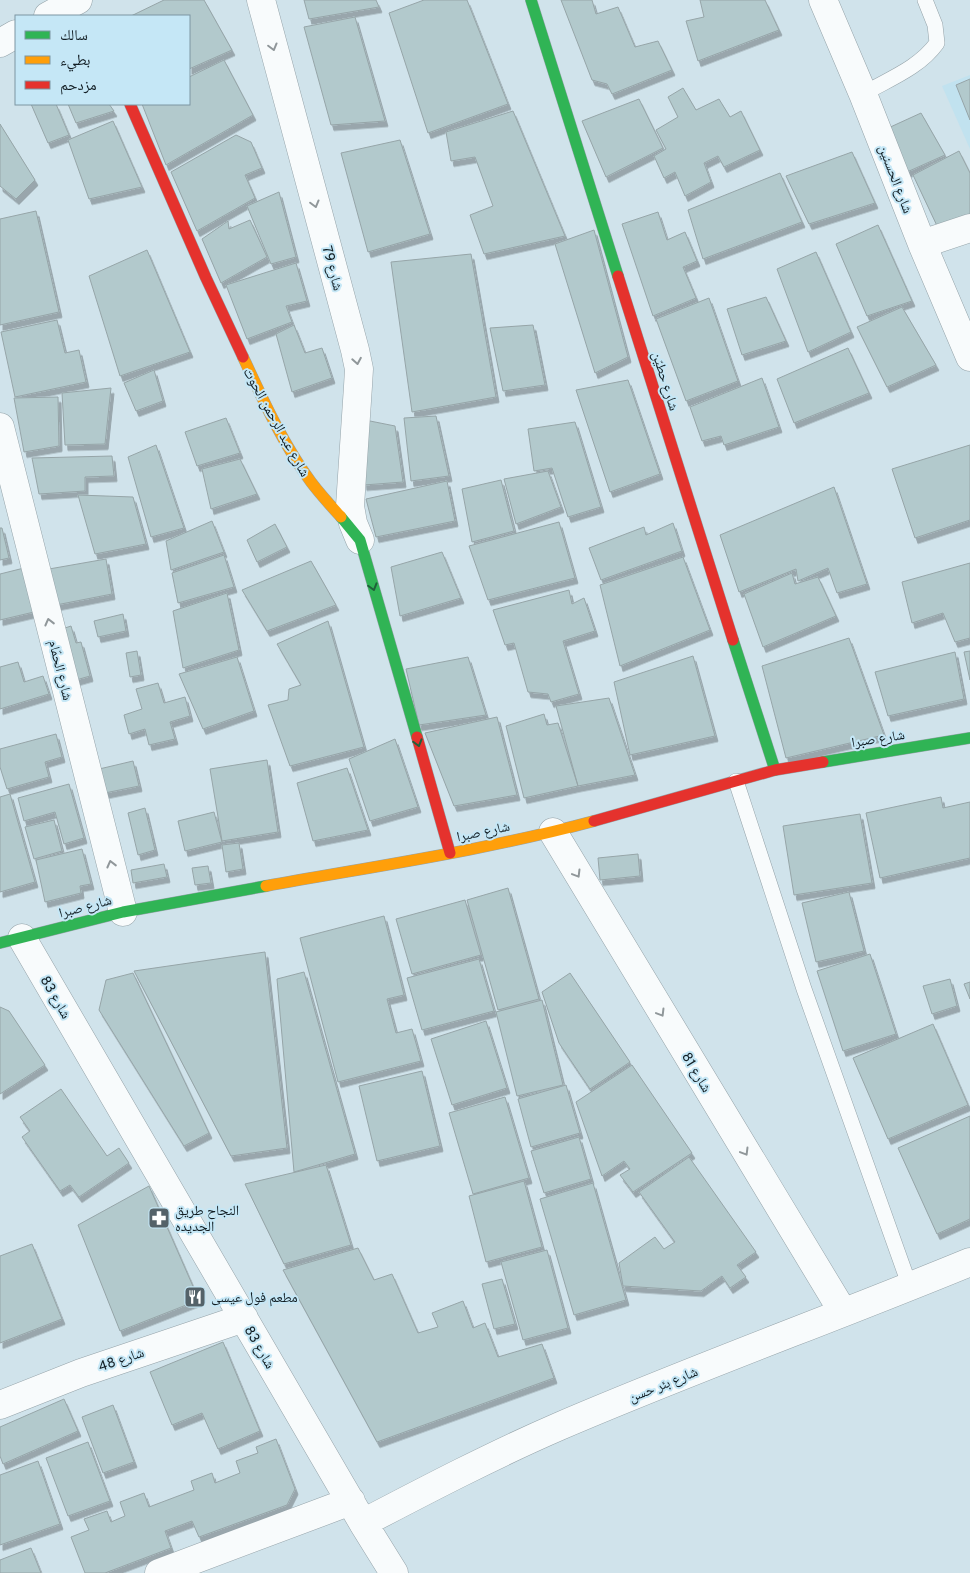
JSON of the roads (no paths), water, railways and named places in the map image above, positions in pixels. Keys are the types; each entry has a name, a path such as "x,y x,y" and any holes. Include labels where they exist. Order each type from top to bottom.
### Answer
{"street":[{"path":"50,15 78,0"},
{"path":"89,0 94,15"},
{"name":"شارع 79","path":"261,0 355,350 358,386 350,506 353,523 360,540"},
{"name":"شارع حطيّن","path":"531,0 700,539 775,770"},
{"name":"شارع الحسنين","path":"823,0 970,357"},
{"path":"0,43 15,35"},
{"name":"شارع عبد الرحمن الحوت","path":"130,105 206,278 264,402 291,451 311,482 360,540 450,853"},
{"path":"922,244 970,228"},
{"name":"شارع الحمّام","path":"0,427 123,912"},
{"name":"شارع صبرا","path":"11,941 123,912 450,853 553,832 775,770 970,738"},
{"name":"شارع 81","path":"553,832 842,1312"},
{"name":"شارع 83","path":"11,941 244,1318 394,1573"},
{"name":"شارع بئر حسن","path":"159,1573 357,1512 455,1475 559,1426 970,1262"},
{"name":"شارع 48","path":"0,1405 81,1373 244,1318"}],"lane":[{"path":"863,94 919,63 937,44 936,25 924,0"},
{"path":"736,780 808,998 910,1287"}],"place":[{"name":"النجاح طريق الجديده","path":"159,1218"},
{"name":"مطعم فول عيسى","path":"195,1297"}]}
